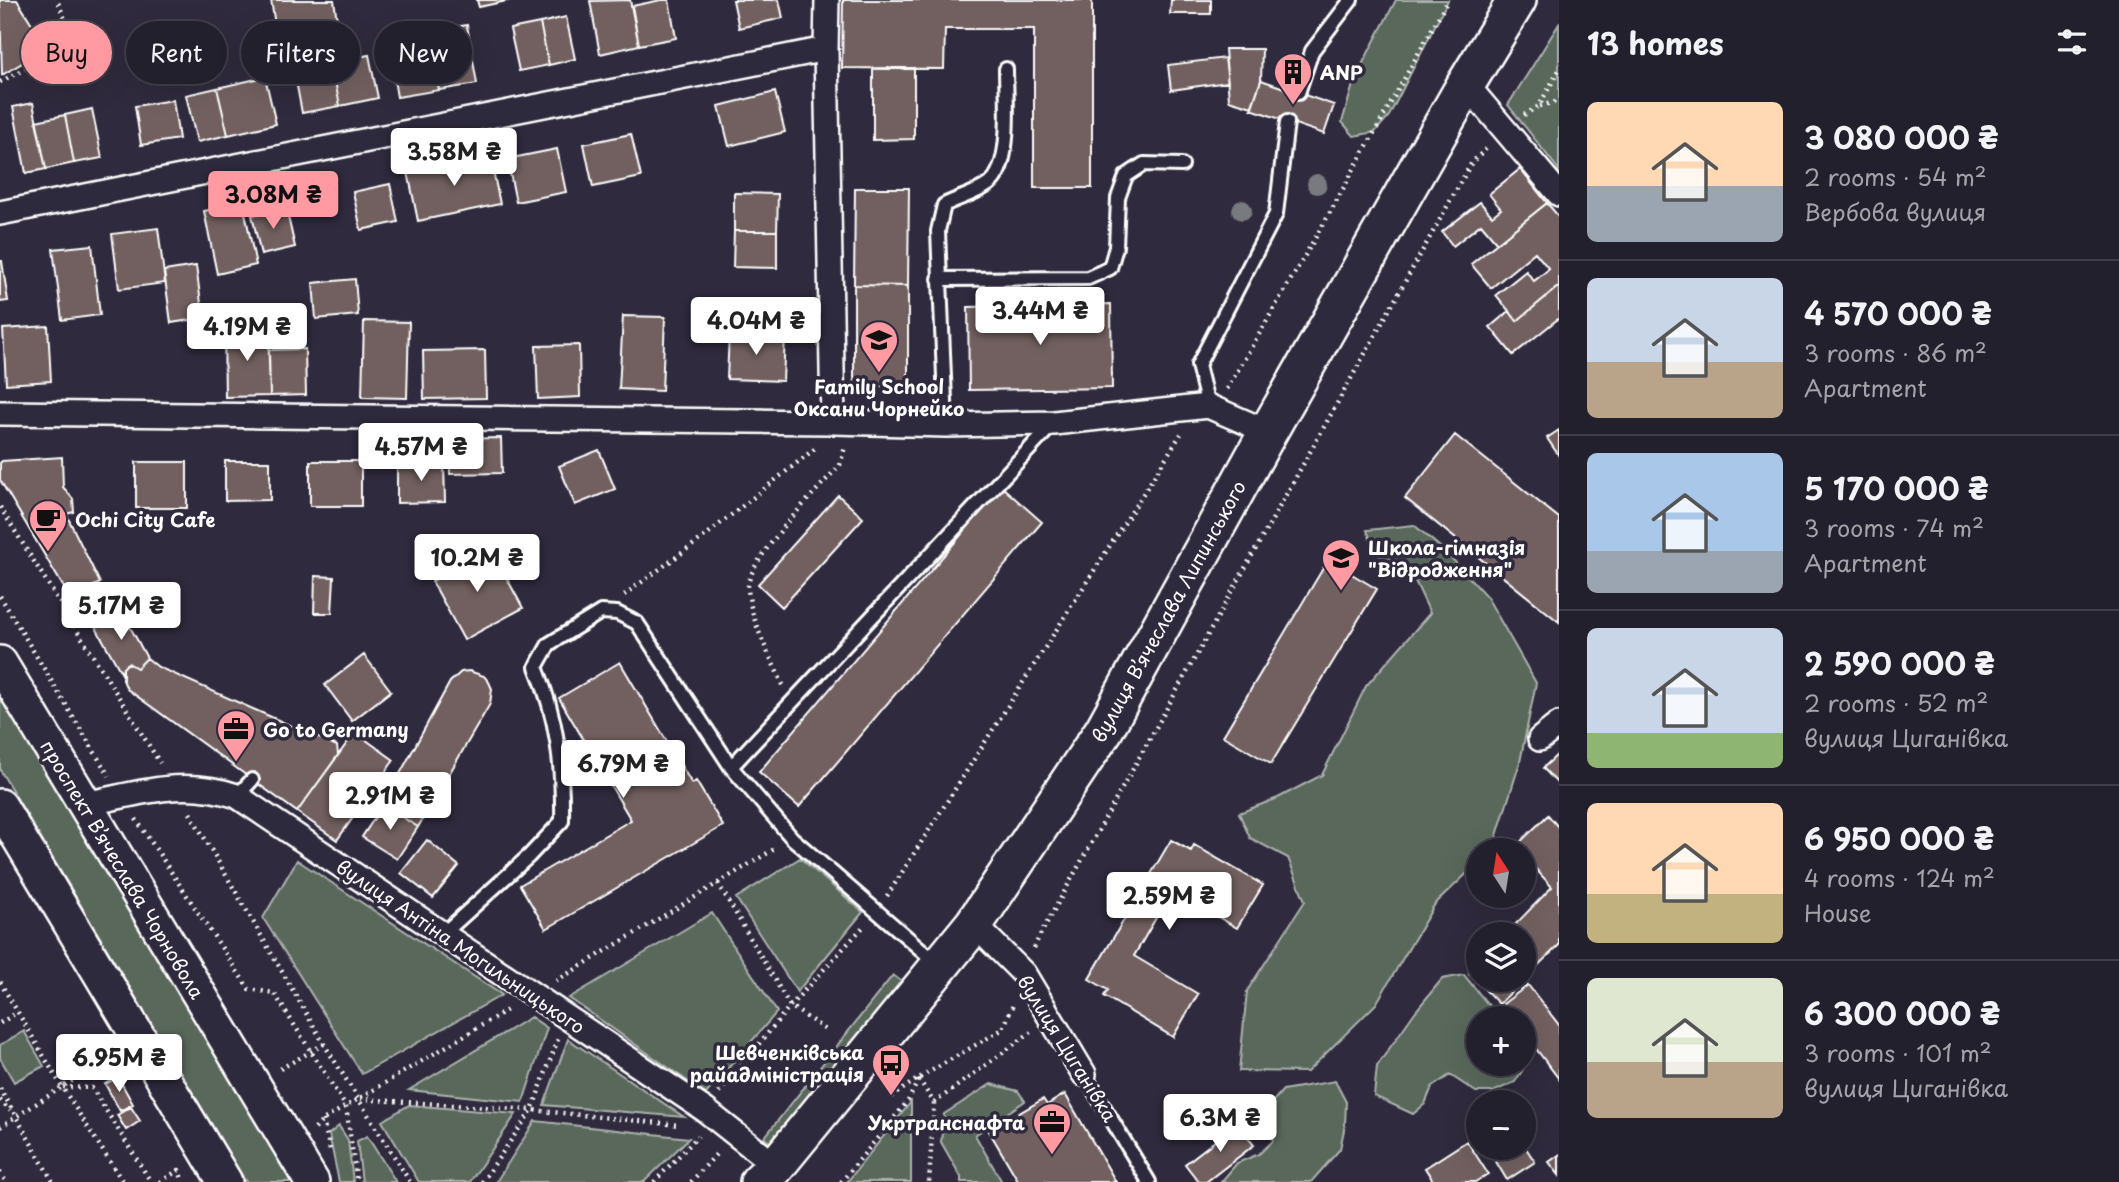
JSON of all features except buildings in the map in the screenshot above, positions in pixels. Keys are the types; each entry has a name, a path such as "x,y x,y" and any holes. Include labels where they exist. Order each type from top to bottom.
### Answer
{"main road":[{"name":"вулиця Вʼячеслава Липинського","path":"774,1174 974,924 1104,730 1268,432 1466,84 1517,0"},
{"name":"проспект Вʼячеслава Чорновола","path":"0,663 312,1182"},
{"path":"0,806 225,1182"}],"street":[{"path":"827,0 826,49 842,422"},
{"path":"0,213 826,49"},
{"path":"1466,84 1559,194"},
{"path":"0,413 946,425 1054,423 1208,406 1268,432"},
{"path":"1541,739 1559,724"},
{"name":"вулиця Антіна Могильницького","path":"84,804 174,786 244,788 443,934 735,1132 774,1174"},
{"name":"вулиця Циганівка","path":"974,924 1024,974 1084,1074"}],"lane":[{"path":"1298,93 1312,51 1351,0"},
{"path":"946,425 938,231 944,205 989,185 1000,171 1005,144 1006,69"},
{"path":"1208,406 1198,365 1276,215 1287,122"},
{"path":"939,279 1088,278 1110,268 1116,247 1118,198 1126,176 1144,164 1182,165"},
{"path":"731,766 1054,423"},
{"path":"443,934 529,856 562,821 563,779 559,750 550,699 536,667 549,643 601,612 617,613 638,623 731,766 792,838 939,965"},
{"name":"вулиця Циганівка","path":"1084,1074 1149,1182"}],"path":[{"path":"0,82 75,43 57,0"},
{"path":"1228,388 1448,0"},
{"path":"1539,106 1559,70"},
{"path":"1527,113 1539,106 1559,101"},
{"path":"1039,937 1472,162 1490,145"},
{"path":"601,612 701,539 842,422"},
{"path":"790,703 756,623 747,586 760,556 840,465 842,422"},
{"path":"715,1097 790,1006 877,911 1186,425"},
{"path":"0,507 174,786 324,1044 410,1182"},
{"path":"0,596 122,797 249,989 274,993 346,1107 358,1182"},
{"path":"315,1129 323,1120 359,1098 792,838"},
{"path":"718,883 790,1006 826,1030"},
{"path":"0,982 62,1087 123,1182"},
{"path":"891,1097 1003,1030 1014,1001 1020,1011"},
{"path":"0,1023 18,1012"},
{"path":"482,1182 532,1110 566,1017"},
{"path":"934,1103 1031,1032 1026,1022"},
{"path":"280,1069 324,1044"},
{"path":"0,1126 112,1055"},
{"path":"919,1078 934,1103 929,1182"},
{"path":"841,1182 908,1101 919,1078"},
{"path":"62,1087 92,1088 151,1182"},
{"path":"0,1088 53,1182"},
{"path":"359,1098 532,1110 690,1126"},
{"path":"0,1100 16,1116"},
{"path":"691,1182 735,1132"},
{"path":"654,1182 701,1133"},
{"path":"160,1182 179,1170 183,1182"},
{"path":"0,1171 6,1182"}],"green space":[{"path":"1396,0 1448,0 1389,116 1375,132 1354,136 1342,122 1355,78"},
{"path":"1559,24 1559,181 1558,169 1508,105"},
{"path":"1414,525 1446,552 1487,597 1536,683 1520,762 1496,838 1466,838 1466,874 1435,904 1376,1004 1307,1072 1239,1071 1247,991 1305,901 1288,858 1250,838 1239,813 1278,798 1322,775 1366,686 1430,613 1410,570 1376,554 1367,530"},
{"path":"0,693 291,1182 246,1182 0,770"},
{"path":"800,858 863,912 797,992 736,898"},
{"path":"297,860 502,995 362,1074 263,918"},
{"path":"712,913 777,1012 706,1094 569,998"},
{"path":"893,975 902,982 774,1145 764,1138"},
{"path":"1464,975 1466,992 1478,992 1489,1006 1466,1006 1466,1076 1519,1076 1515,1082 1497,1090 1473,1090 1450,1075 1432,1087 1425,1104 1413,1114 1374,1096 1377,1066 1442,979"},
{"path":"531,1017 547,1028 523,1102 409,1090"},
{"path":"24,1031 44,1066 14,1082 0,1058 0,1045"},
{"path":"568,1039 684,1117 544,1105"},
{"path":"1335,1081 1346,1102 1340,1149 1311,1182 1221,1182 1237,1163 1259,1154 1273,1141 1266,1109 1283,1090"},
{"path":"991,1084 1018,1091 1025,1101 975,1135 1002,1182 961,1182 961,1177 941,1142 944,1114"},
{"path":"911,1102 911,1182 847,1182"},
{"path":"409,1105 516,1114 470,1182 419,1182 382,1121"},
{"path":"535,1121 689,1138 644,1182 496,1182"},
{"path":"339,1126 348,1140 353,1182 339,1182 329,1134"},
{"path":"367,1136 396,1182 362,1182 357,1141"}],"place":[{"name":"ANP","path":"1293,106"},
{"name":"Family School Оксани Чорнейко","path":"879,374"},
{"name":"Ochi City Cafe","path":"48,553"},
{"name":"Школа-гімназія \"Відродження\"","path":"1341,592"},
{"name":"Go to Germany","path":"236,763"},
{"name":"Шевченківська райадміністрація","path":"891,1097"},
{"name":"Укртранснафта","path":"1052,1156"}]}
